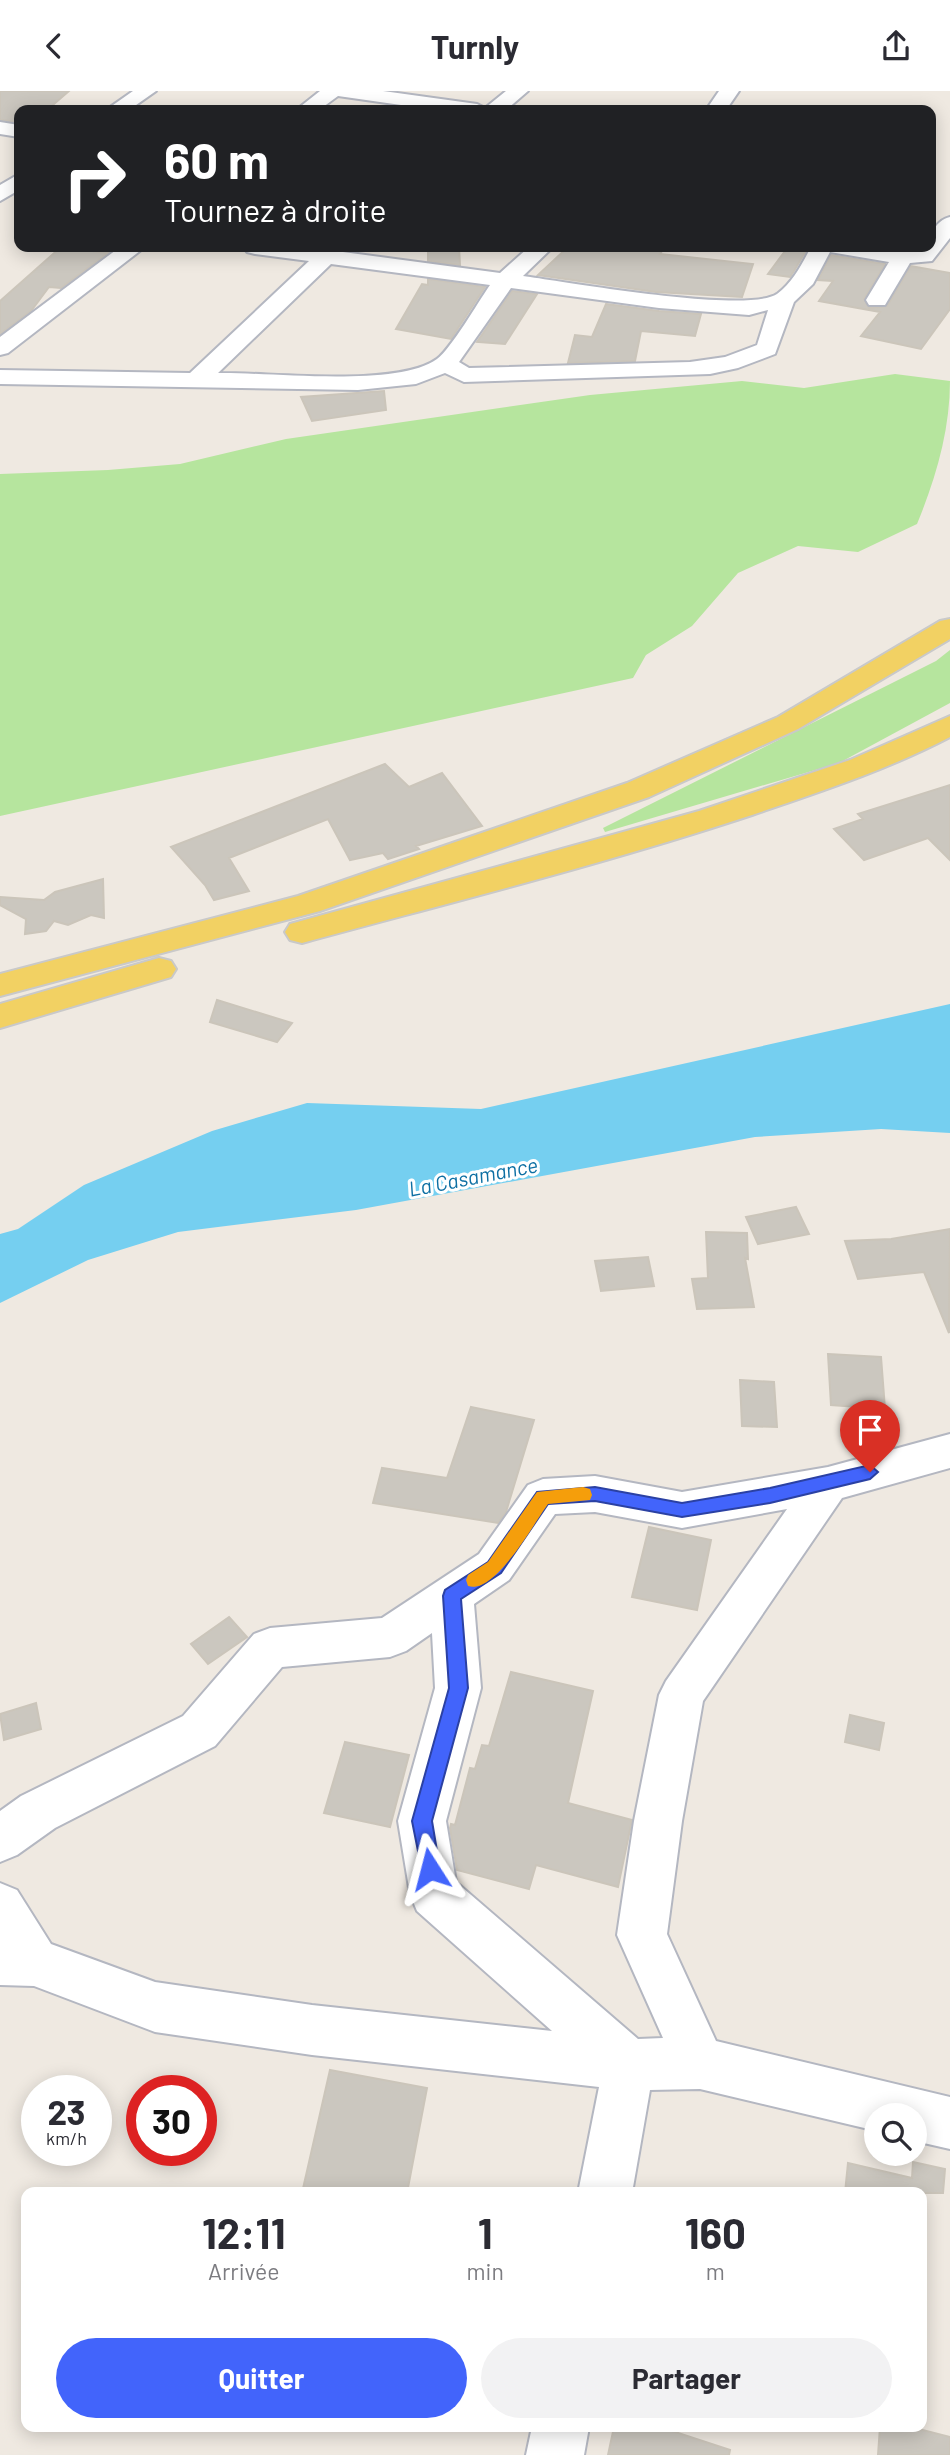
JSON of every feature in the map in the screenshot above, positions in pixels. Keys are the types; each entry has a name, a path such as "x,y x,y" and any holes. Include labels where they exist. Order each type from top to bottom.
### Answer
{"main road":[{"path":"0,985 308,904 638,790 788,723 950,627"},
{"path":"0,1016 443,891 639,842 863,767 950,725"}],"street":[{"path":"124,105 146,91"},
{"path":"313,105 333,91"},
{"path":"341,91 441,105"},
{"path":"500,105 518,91"},
{"path":"3,208 14,189"},
{"path":"936,235 950,223"},
{"path":"0,348 127,252"},
{"path":"197,380 329,252"},
{"path":"336,252 506,279 719,308 749,308 783,300"},
{"path":"0,377 104,381 358,383 416,377 446,364 506,279 536,252"},
{"path":"446,364 464,375 689,369 752,357 767,349 783,300 805,279 819,252"},
{"path":"879,252 913,256 950,265"},
{"path":"877,300 917,252"},
{"path":"0,1839 38,1812 199,1731 270,1648 390,1637 494,1567 543,1497 595,1494 682,1510 828,1484 950,1451"},
{"path":"700,2063 642,1935 658,1821 682,1695 828,1484"},
{"path":"452,1596 458,1688 422,1821 434,1893 628,2065"},
{"path":"0,1907 17,1961 155,2007 312,2030 628,2065 700,2063 950,2123"},
{"path":"606,2187 628,2065"},
{"path":"555,2455 560,2432"}],"green space":[{"path":"895,374 950,381 948,418 941,454 917,524 858,552 798,546 738,573 692,626 646,655 633,678 0,816 0,474 180,464 286,439 590,395 742,381 804,388"},
{"path":"950,650 950,703 839,763 605,832 603,828 936,661"}],"water":[{"name":"La Casamance","path":"950,1004 950,1133 881,1129 755,1137 356,1210 178,1232 88,1260 0,1303 0,1234 18,1229 84,1185 212,1131 307,1103 481,1109"}],"building":[{"path":"0,91 69,91 53,105 14,105 14,121 0,120"},
{"path":"55,252 108,253 61,288 49,287 31,311 0,334 0,301"},
{"path":"428,252 459,252 460,265 428,261"},
{"path":"563,252 661,252 660,254 753,264 742,297 656,292 538,275"},
{"path":"784,252 805,252 790,277 768,274"},
{"path":"831,255 885,264 864,299 869,308 887,306 911,266 950,273 950,309 921,349 861,336 880,312 819,301 833,281 818,280"},
{"path":"428,279 485,287 451,339 396,329 422,284 428,285"},
{"path":"512,291 537,294 505,344 477,342"},
{"path":"606,304 701,314 695,336 641,331 635,361 568,363 575,335 592,337"},
{"path":"384,391 386,410 312,421 301,397"},
{"path":"385,764 409,787 442,773 482,826 416,846 419,849 388,859 383,853 350,860 328,819 229,858 249,891 214,900 205,885 171,847"},
{"path":"950,785 950,860 928,838 864,860 834,829 863,819 858,814"},
{"path":"103,879 104,918 91,915 68,925 54,921 46,931 25,934 26,919 0,905 0,897 44,900 55,892"},
{"path":"217,1000 292,1023 277,1042 210,1022"},
{"path":"796,1207 809,1234 758,1244 746,1217"},
{"path":"950,1229 949,1333 924,1272 858,1279 845,1241 891,1239"},
{"path":"706,1232 747,1233 748,1259 745,1258 754,1307 697,1309 692,1279 708,1278"},
{"path":"648,1257 654,1286 601,1291 595,1261"},
{"path":"828,1354 881,1357 885,1409 831,1405"},
{"path":"740,1380 774,1382 777,1427 742,1426"},
{"path":"471,1407 534,1420 506,1512 498,1523 373,1503 382,1468 447,1478"},
{"path":"649,1527 711,1540 697,1610 632,1597"},
{"path":"229,1617 247,1637 208,1664 191,1644"},
{"path":"511,1672 593,1691 568,1803 632,1820 618,1887 536,1865 529,1889 457,1870 451,1824 455,1825 470,1768 475,1769 482,1745 489,1746"},
{"path":"36,1703 41,1729 4,1740 0,1714"},
{"path":"850,1715 884,1723 879,1750 845,1742"},
{"path":"345,1742 409,1755 390,1827 324,1813"},
{"path":"330,2070 427,2088 408,2187 303,2187"},
{"path":"848,2163 912,2178 913,2166 927,2165 945,2169 943,2193 927,2193 927,2187 846,2187"},
{"path":"927,2431 950,2437 950,2455 878,2455 880,2432"},
{"path":"613,2432 675,2432 730,2450 729,2455 608,2455"}],"slow traffic":[{"path":"475,1580 494,1567 543,1497 583,1495"}],"route":[{"path":"430,1869 422,1821 458,1688 452,1596 494,1567 543,1497 595,1494 682,1510 770,1496 870,1472"}]}
